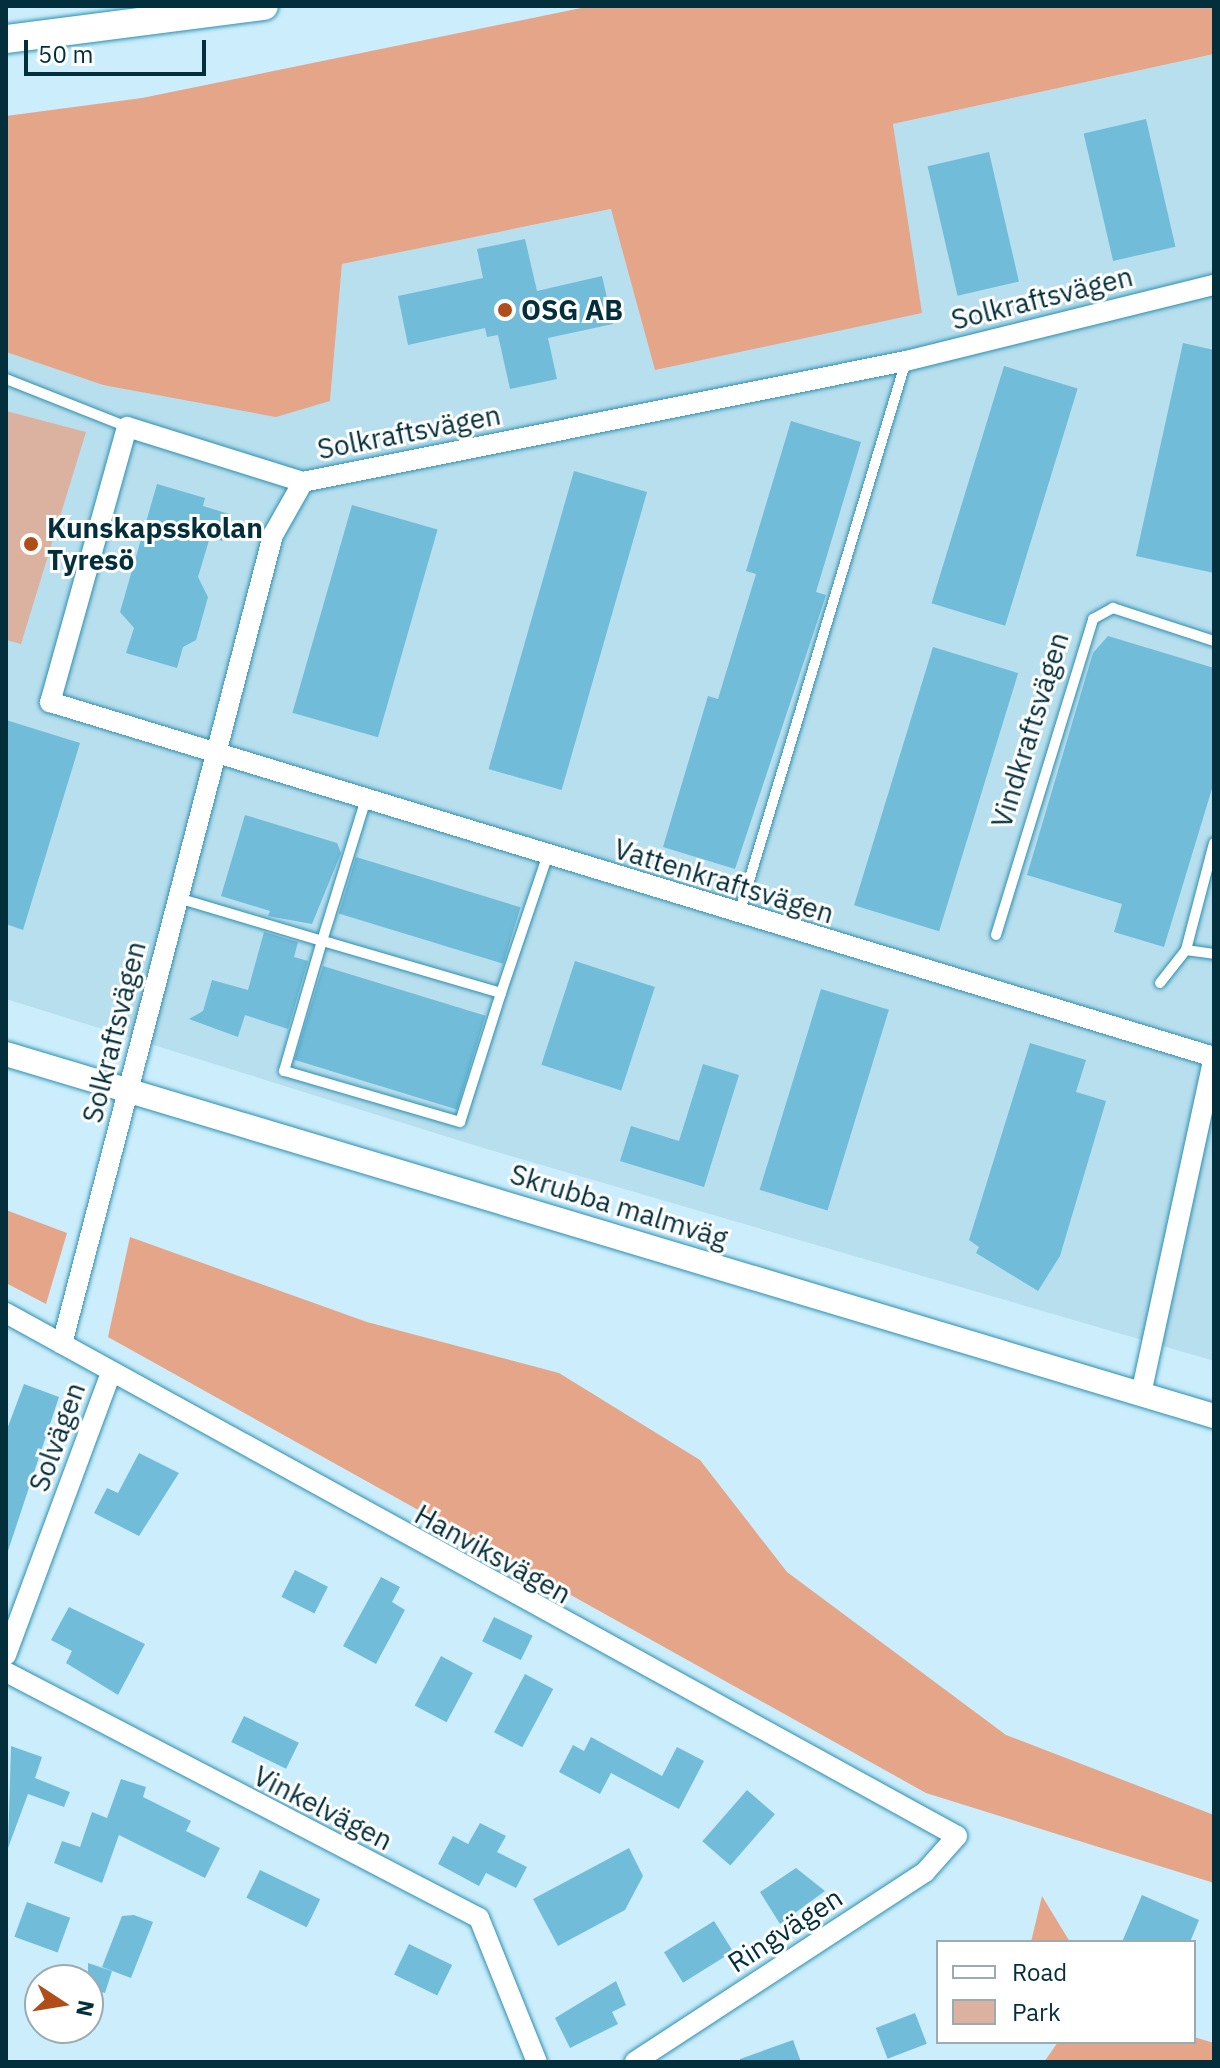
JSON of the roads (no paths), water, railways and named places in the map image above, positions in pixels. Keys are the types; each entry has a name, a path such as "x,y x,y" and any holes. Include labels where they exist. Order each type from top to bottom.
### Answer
{"main road":[{"path":"6,39 264,6"}],"street":[{"name":"Solkraftsvägen","path":"62,1344 178,898 218,758 273,535 303,482 906,361 1214,285"},
{"path":"127,427 303,482"},
{"name":"Vattenkraftsvägen","path":"127,427 50,702 218,758 1214,1057"},
{"name":"Skrubba malmväg","path":"6,1054 1214,1416"},
{"path":"1141,1394 1214,1057"},
{"name":"Hanviksvägen","path":"6,1313 957,1836"},
{"name":"Solvägen","path":"6,1655 111,1373"},
{"name":"Vinkelvägen","path":"6,1672 479,1918 537,2062"},
{"name":"Ringvägen","path":"635,2062 925,1872 957,1836"}],"lane":[{"path":"739,914 906,361"},
{"path":"6,379 127,427"},
{"name":"Vindkraftsvägen","path":"996,935 1093,619 1113,608 1214,641"},
{"path":"365,802 284,1071 460,1122 547,857"},
{"path":"1160,983 1186,950 1214,843"},
{"path":"178,898 501,993"},
{"path":"1186,950 1214,954"}],"place":[{"name":"OSG AB","path":"505,310"},
{"name":"Kunskapsskolan Tyresö","path":"31,544"}]}
